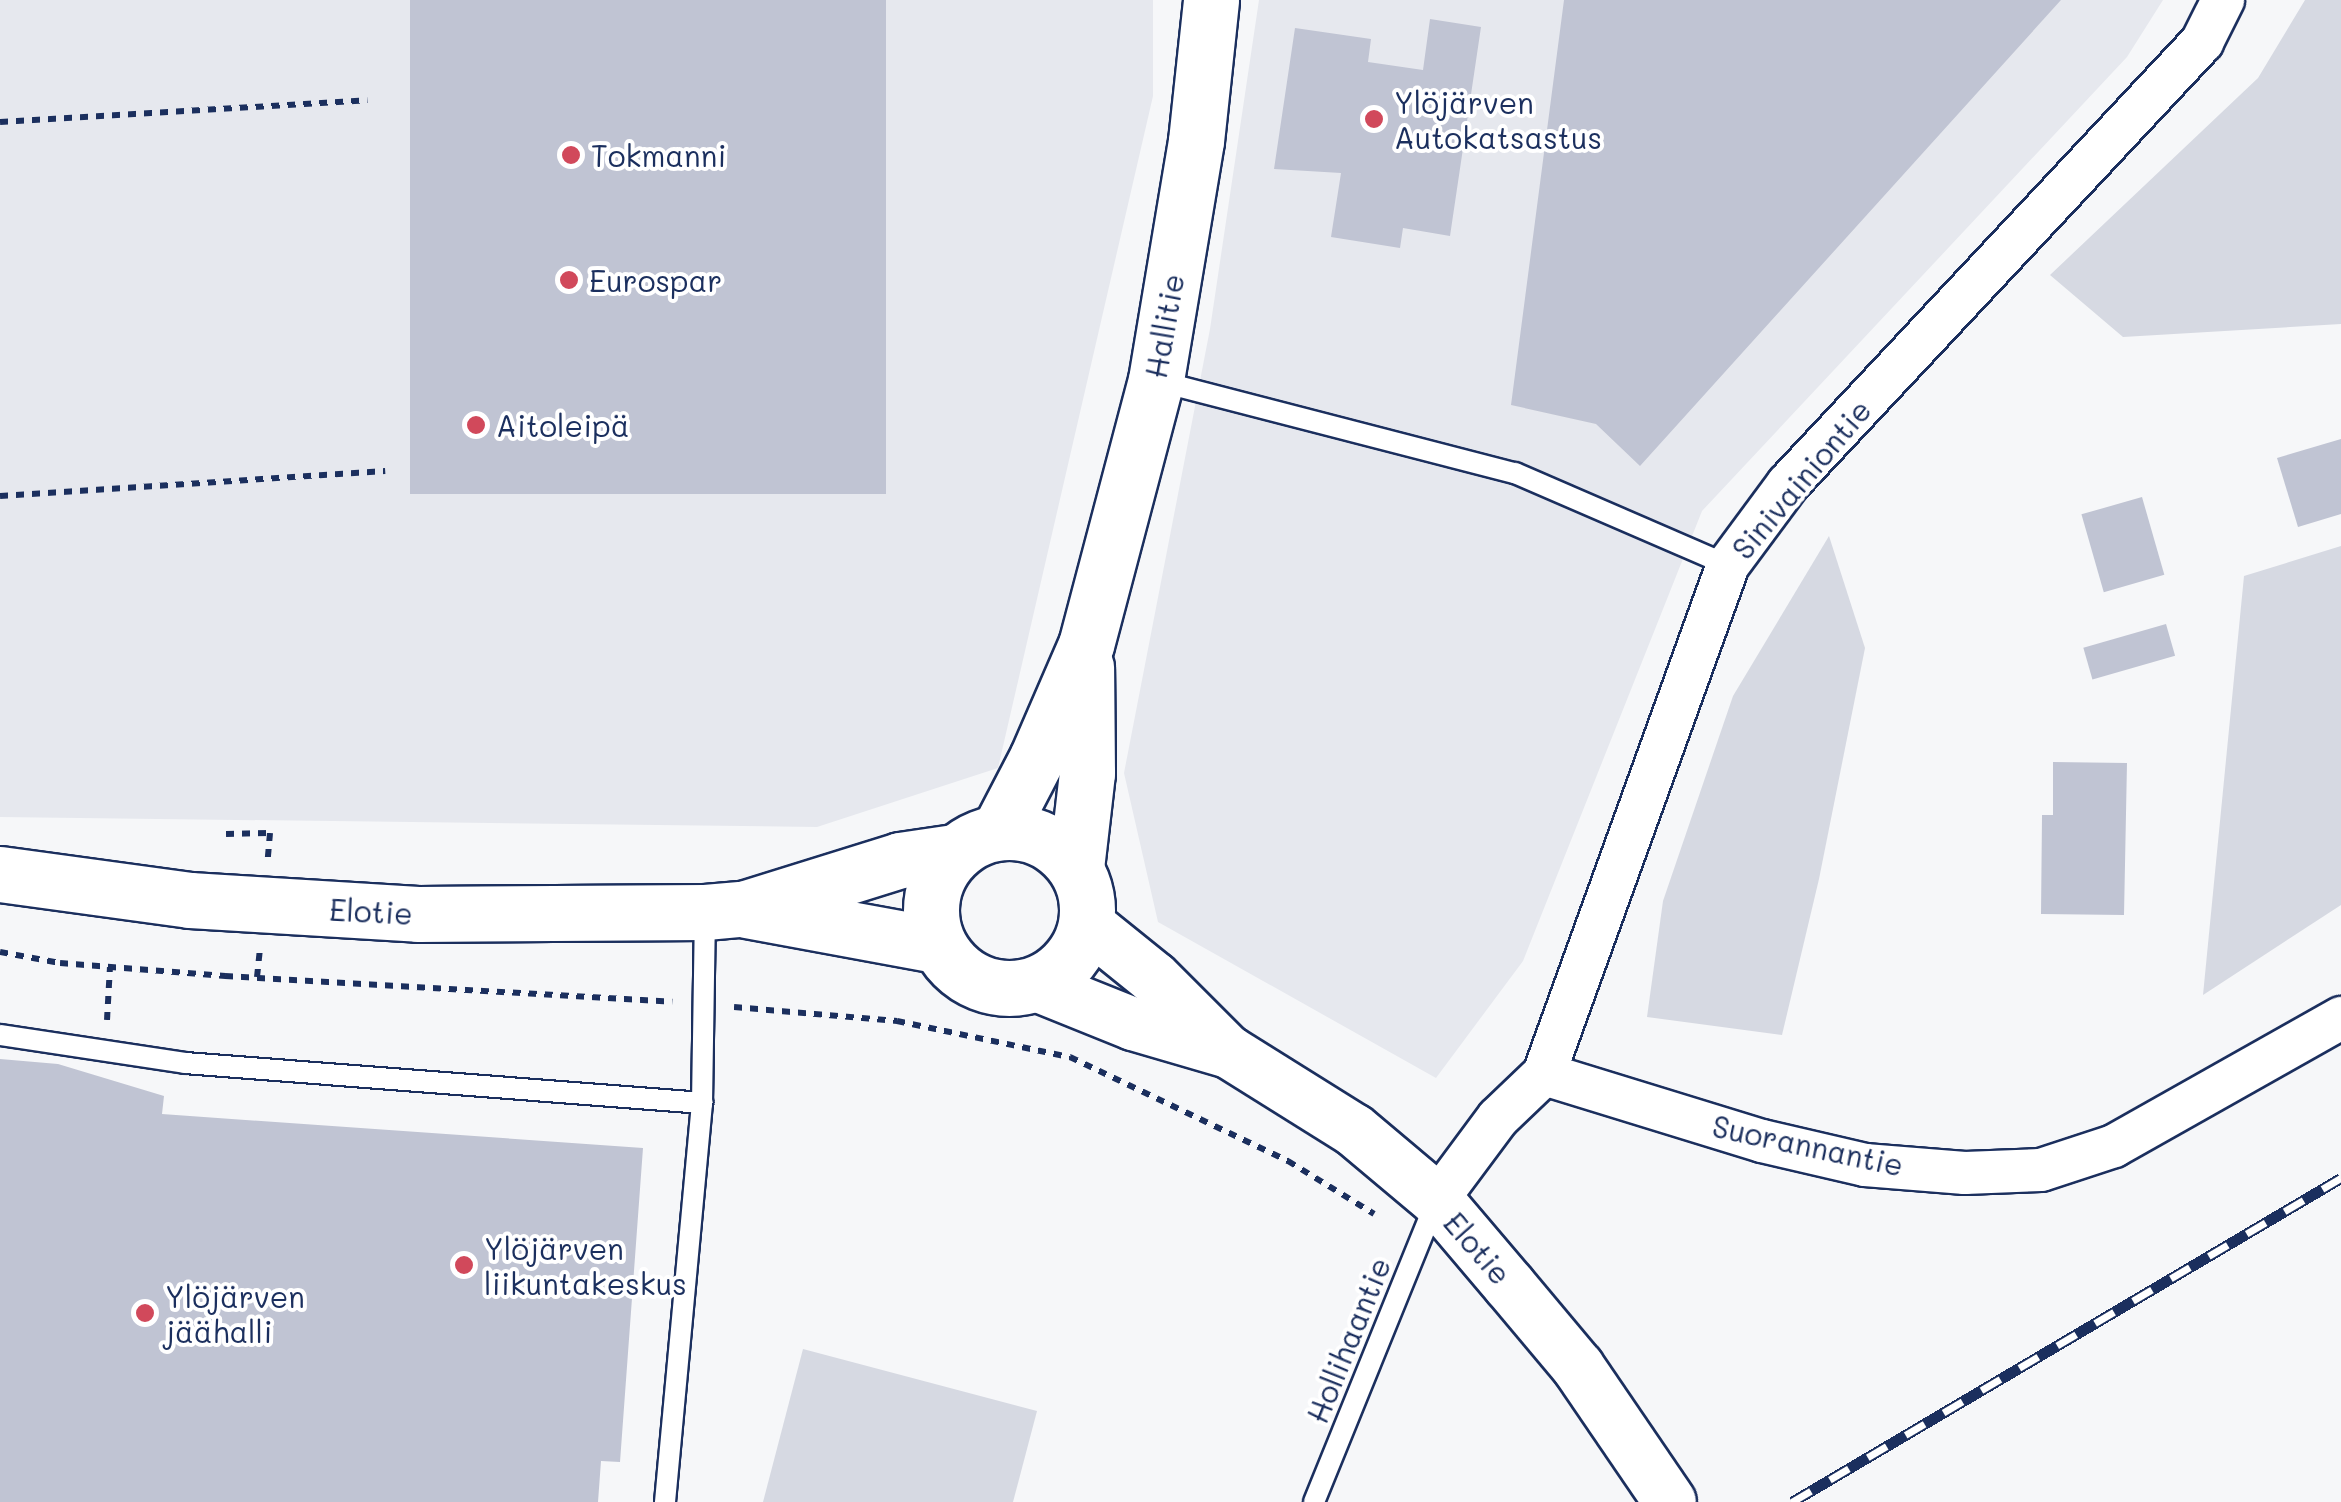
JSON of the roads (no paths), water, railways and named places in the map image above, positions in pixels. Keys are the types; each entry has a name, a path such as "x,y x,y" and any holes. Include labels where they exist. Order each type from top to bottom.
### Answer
{"main road":[{"name":"Hallitie","path":"976,842 1086,645 1156,380 1196,142 1211,0"},
{"name":"Hallitie","path":"1076,868 1088,773 1086,645"},
{"path":"1028,833 1056,846 1076,868 1084,886 1087,924 1069,961 1036,985 1013,990 979,984 950,964 936,946 930,896 976,842 1028,833"},
{"name":"Elotie","path":"724,911 976,842"},
{"name":"Elotie","path":"0,874 190,900 418,914 724,911 936,946"}],"street":[{"name":"Sinivainiontie","path":"1428,1221 1498,1118 1544,1074 1728,565 1788,484 2202,42 2223,0"},
{"name":"Elotie","path":"1087,924 1154,978 1229,1052 1354,1130 1428,1221 1578,1367 1670,1502"},
{"name":"Elotie","path":"1036,985 1132,1024 1229,1052"},
{"name":"Suorannantie","path":"1544,1074 1762,1141 1866,1164 1965,1173 2040,1170 2114,1146 2341,1018"}],"lane":[{"path":"1156,380 1514,473 1728,565"},
{"path":"665,1502 702,1104 706,1004 724,911"},
{"path":"0,1035 105,1053 702,1104"},
{"name":"Hollihaantie","path":"1314,1502 1428,1221"}],"railway":[{"path":"1792,1502 2341,1178"}],"place":[{"name":"Ylöjärven Autokatsastus","path":"1374,119"},
{"name":"Tokmanni","path":"571,155"},
{"name":"Eurospar","path":"569,280"},
{"name":"Aitoleipä","path":"476,425"},
{"name":"Ylöjärven liikuntakeskus","path":"464,1265"},
{"name":"Ylöjärven jäähalli","path":"145,1313"}]}
